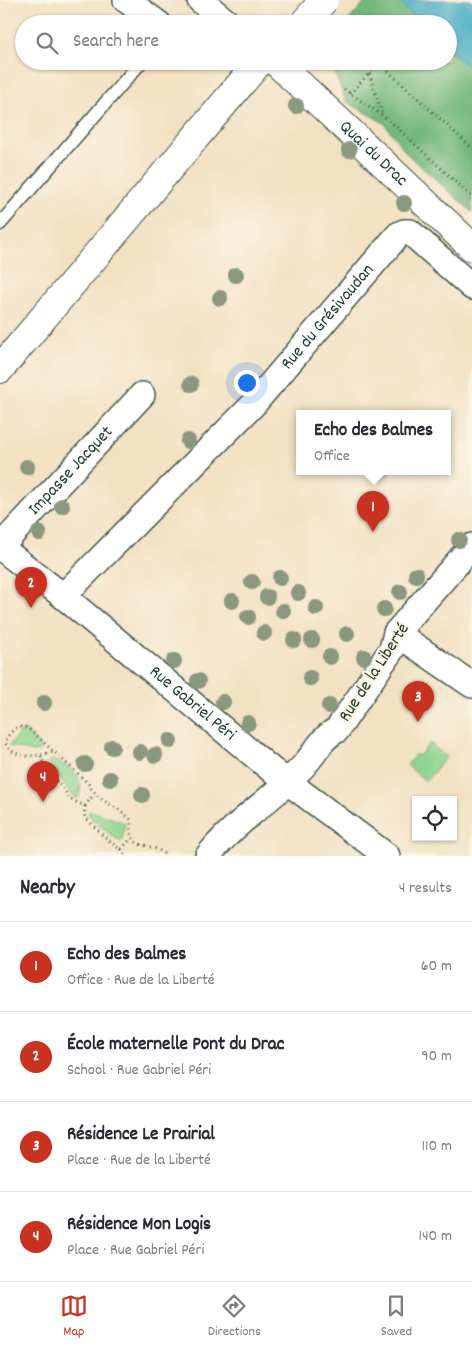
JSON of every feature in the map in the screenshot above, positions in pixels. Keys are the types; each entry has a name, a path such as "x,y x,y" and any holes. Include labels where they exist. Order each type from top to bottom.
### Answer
{"street":[{"path":"126,0 147,15"},
{"path":"200,0 218,15"},
{"path":"311,15 324,0"},
{"path":"0,369 252,70"},
{"name":"Quai du Drac","path":"285,70 472,247"},
{"name":"Rue du Grésivaudan","path":"63,596 253,405 398,235 410,232 472,288"},
{"name":"Impasse Jacquet","path":"0,547 142,395"},
{"name":"Rue de la Liberté","path":"208,856 225,834 288,783 327,735 337,730 392,649 396,633 472,546"},
{"name":"Rue Gabriel Péri","path":"0,547 63,596 288,783 387,856"},
{"path":"396,633 472,685"}],"lane":[{"path":"0,224 134,70"}],"path":[{"path":"350,94 371,70"},
{"path":"387,70 472,148"},
{"path":"369,73 383,117"},
{"path":"337,84 383,117 472,197"},
{"path":"417,156 422,151"},
{"path":"52,752 32,757 12,750 6,744 9,735 15,729 22,726 28,728 88,783 94,794 131,820 130,832 132,838 139,844 159,848 166,856"},
{"path":"41,756 46,771 62,787 69,800 85,806"},
{"path":"94,794 85,806 84,815 104,833 114,846 121,849 126,856"},
{"path":"121,849 132,838"}],"green space":[{"path":"367,0 397,0 413,15 353,15"},
{"path":"457,56 472,70 472,212 407,154 384,123 346,101 333,70 457,70"},
{"path":"22,730 26,731 40,746 39,751 33,752 9,746"},
{"path":"430,743 446,757 426,781 407,765 416,754 419,756"},
{"path":"53,760 71,769 76,774 80,784 78,798 76,799 48,761"},
{"path":"91,811 125,823 122,841 119,841 91,818 88,813"}],"water":[{"path":"397,0 472,0 472,70 457,56 457,15 413,15"},
{"path":"376,475 388,475 383,481"}],"place":[{"name":"Echo des Balmes","path":"373,532"},
{"name":"École maternelle Pont du Drac","path":"31,608"},
{"name":"Résidence Le Prairial","path":"418,722"},
{"name":"Résidence Mon Logis","path":"43,802"}]}
